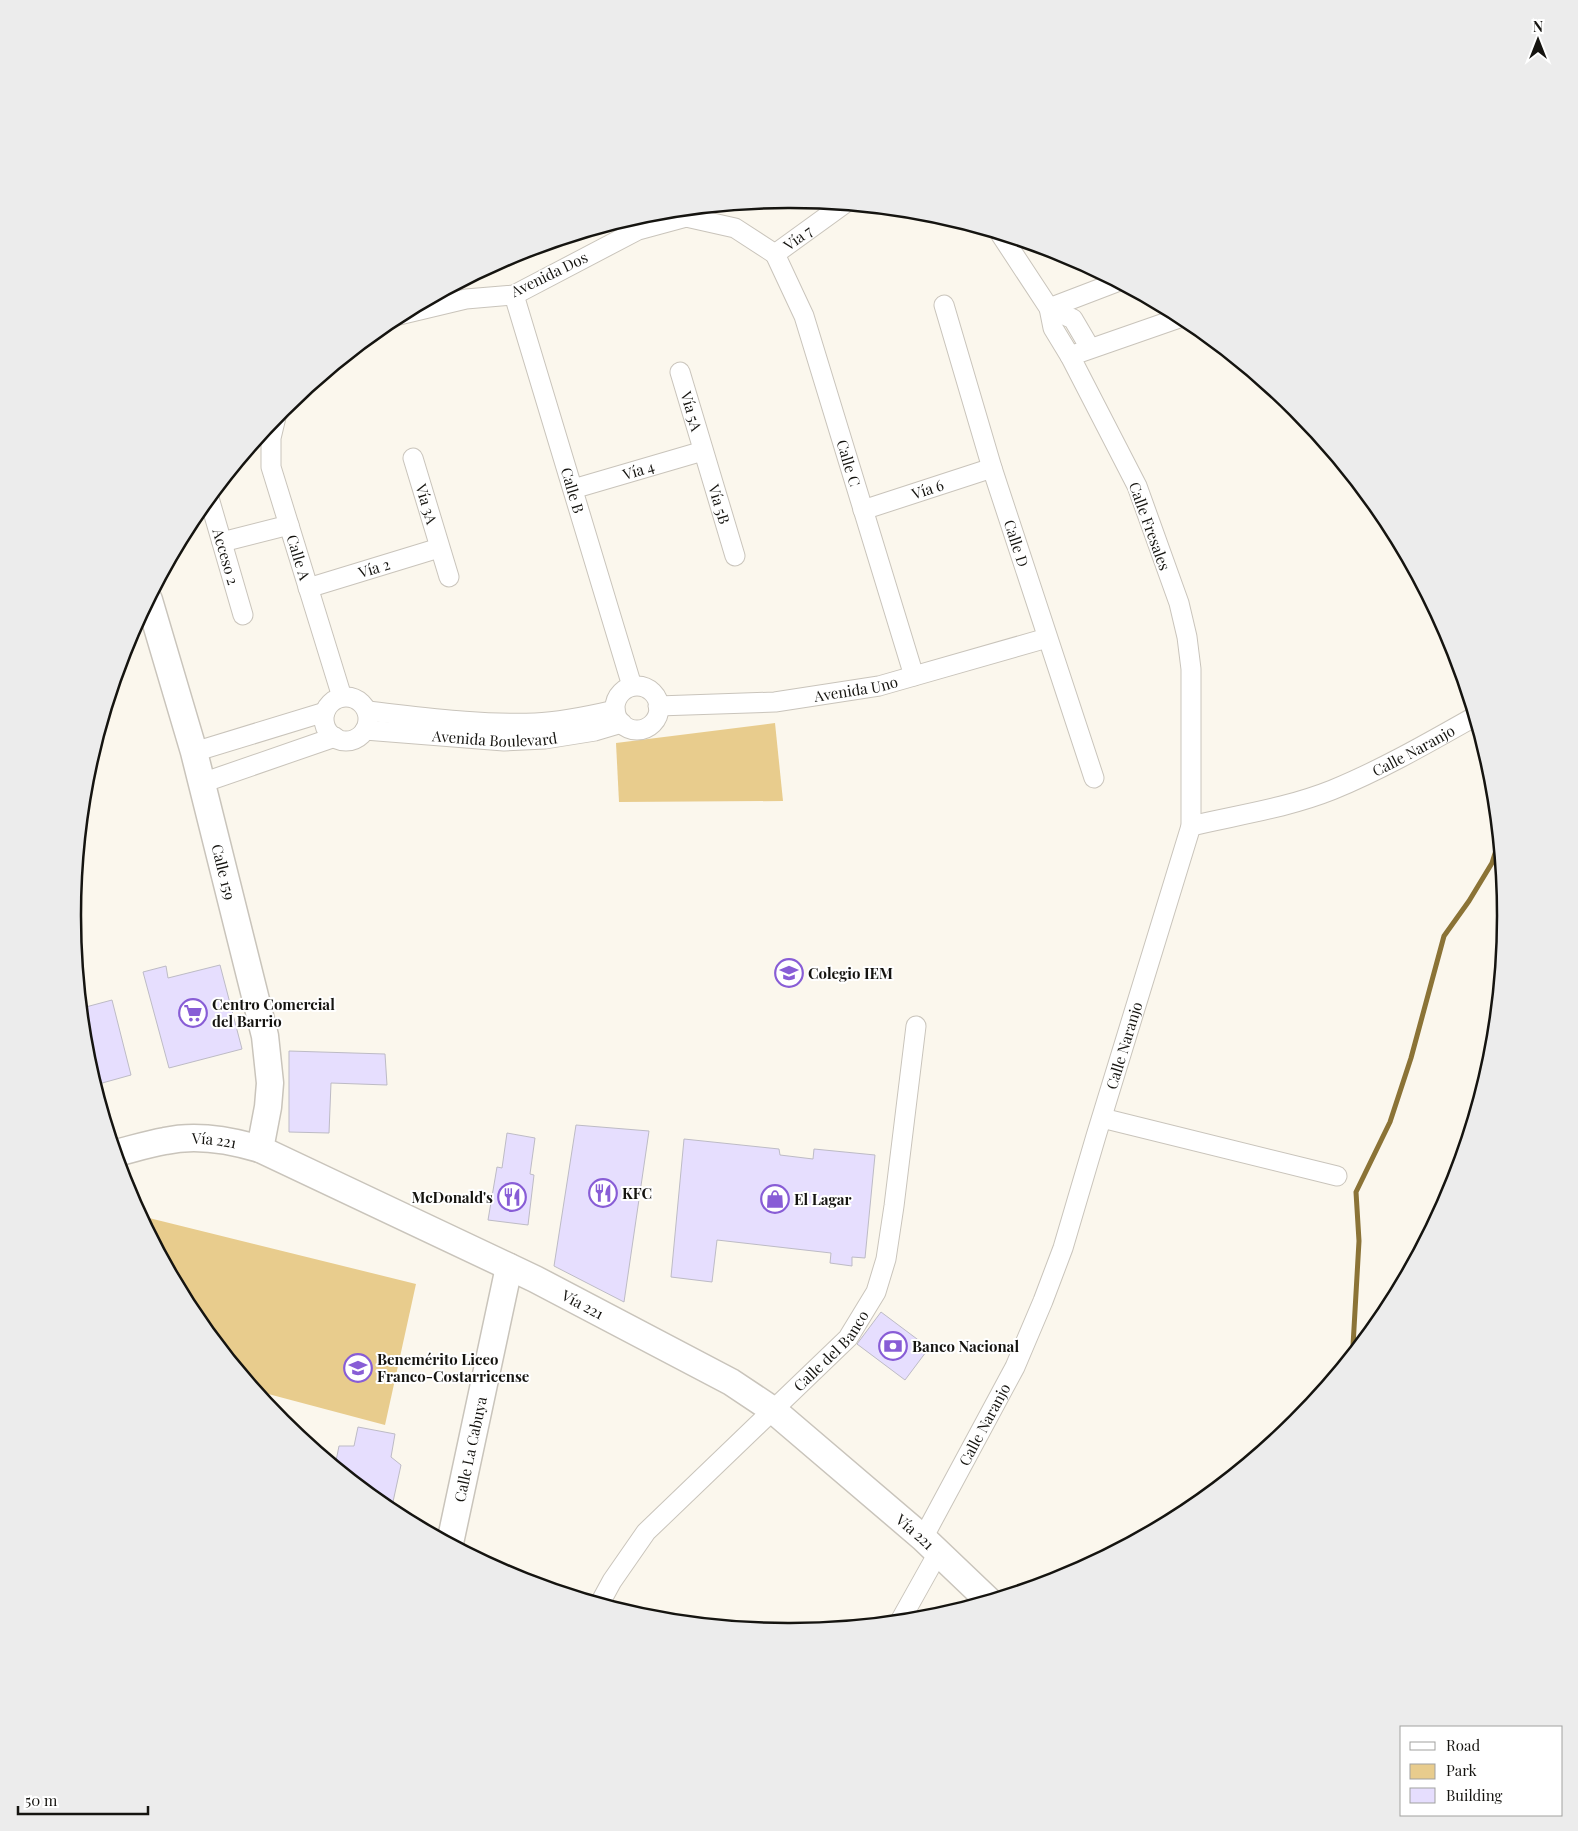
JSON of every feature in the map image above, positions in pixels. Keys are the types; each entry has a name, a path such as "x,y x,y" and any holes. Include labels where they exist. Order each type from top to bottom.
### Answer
{"main road":[{"name":"Calle 159","path":"151,608 194,752 265,1036 270,1083 268,1107 260,1149"},
{"name":"Vía 221","path":"122,1152 166,1140 202,1138 234,1141 260,1149 509,1267 730,1382 773,1410 930,1545 983,1596"},
{"name":"Calle La Cabuya","path":"451,1537 509,1267"}],"street":[{"name":"Vía 7","path":"775,254 837,209"},
{"name":"Avenida Dos","path":"426,309 466,299 514,295 638,230 686,217 735,228 775,254"},
{"path":"1006,242 1049,308 1073,319 1090,348"},
{"name":"Calle C","path":"775,254 804,316 914,676"},
{"path":"1049,308 1109,285"},
{"name":"Calle B","path":"514,295 632,686"},
{"name":"Calle D","path":"944,305 992,468 1094,778"},
{"name":"Calle Fresales","path":"1049,308 1053,328 1070,356 1137,486 1181,612 1187,637 1191,669 1191,826"},
{"path":"1070,356 1171,321"},
{"name":"Vía 5A","path":"680,372 702,451"},
{"name":"Calle A","path":"272,433 271,466 342,697"},
{"name":"Vía 4","path":"574,489 702,451"},
{"name":"Vía 5B","path":"702,451 735,556"},
{"name":"Vía 3A","path":"413,458 449,577"},
{"name":"Vía 6","path":"863,510 992,468"},
{"name":"Acceso 2","path":"212,506 243,615"},
{"path":"222,542 289,525"},
{"name":"Vía 2","path":"308,588 439,548"},
{"name":"Avenida Uno","path":"658,706 775,702 879,686 1047,638"},
{"path":"632,686 643,686 652,692 658,700 658,706 656,719 650,725 634,729 626,726 618,717 616,700 622,691 632,686"},
{"path":"342,697 352,697 362,702 366,721 360,736 352,740 336,738 328,731 325,722 326,712 332,702 342,697"},
{"path":"194,752 326,712"},
{"name":"Avenida Boulevard","path":"366,721 504,741 546,739 595,731 618,717"},
{"name":"Calle Naranjo","path":"903,1614 930,1545 1015,1367 1063,1248 1191,826 1280,806 1330,791 1402,758 1469,720"},
{"path":"202,783 336,738"},
{"name":"Calle del Banco","path":"603,1598 646,1532 848,1338 876,1292 886,1259 894,1206 916,1026"},
{"path":"1102,1118 1337,1176"}],"green space":[{"path":"775,723 783,801 619,802 616,743"},
{"path":"149,1218 416,1284 385,1425 268,1394 228,1346 201,1309 176,1269"}],"building":[{"name":"Centro Comercial del Barrio","path":"220,965 242,1049 169,1068 143,972 166,966 168,978"},
{"path":"112,1000 131,1075 101,1083 87,1007"},
{"path":"289,1051 385,1054 387,1085 331,1083 329,1133 289,1132"},
{"name":"KFC","path":"576,1125 649,1131 624,1302 554,1266"},
{"name":"McDonald's","path":"507,1133 535,1138 530,1174 534,1175 528,1225 488,1220 497,1167 502,1168"},
{"name":"El Lagar","path":"684,1139 779,1149 780,1155 813,1159 814,1149 875,1155 865,1258 852,1257 852,1266 830,1263 831,1253 717,1240 712,1282 671,1277"},
{"name":"Banco Nacional","path":"881,1312 929,1348 905,1380 857,1344"},
{"path":"358,1427 395,1434 391,1457 401,1465 393,1502 336,1460 339,1446 354,1446"}],"waterway":[{"path":"1353,1342 1359,1241 1356,1192 1390,1122 1411,1058 1444,936 1469,901 1494,857"}],"place":[{"name":"Colegio IEM","path":"789,973"},
{"name":"Centro Comercial del Barrio","path":"193,1013"},
{"name":"KFC","path":"603,1193"},
{"name":"McDonald's","path":"512,1197"},
{"name":"El Lagar","path":"775,1199"},
{"name":"Banco Nacional","path":"893,1346"},
{"name":"Benemérito Liceo Franco-Costarricense","path":"358,1368"}]}
